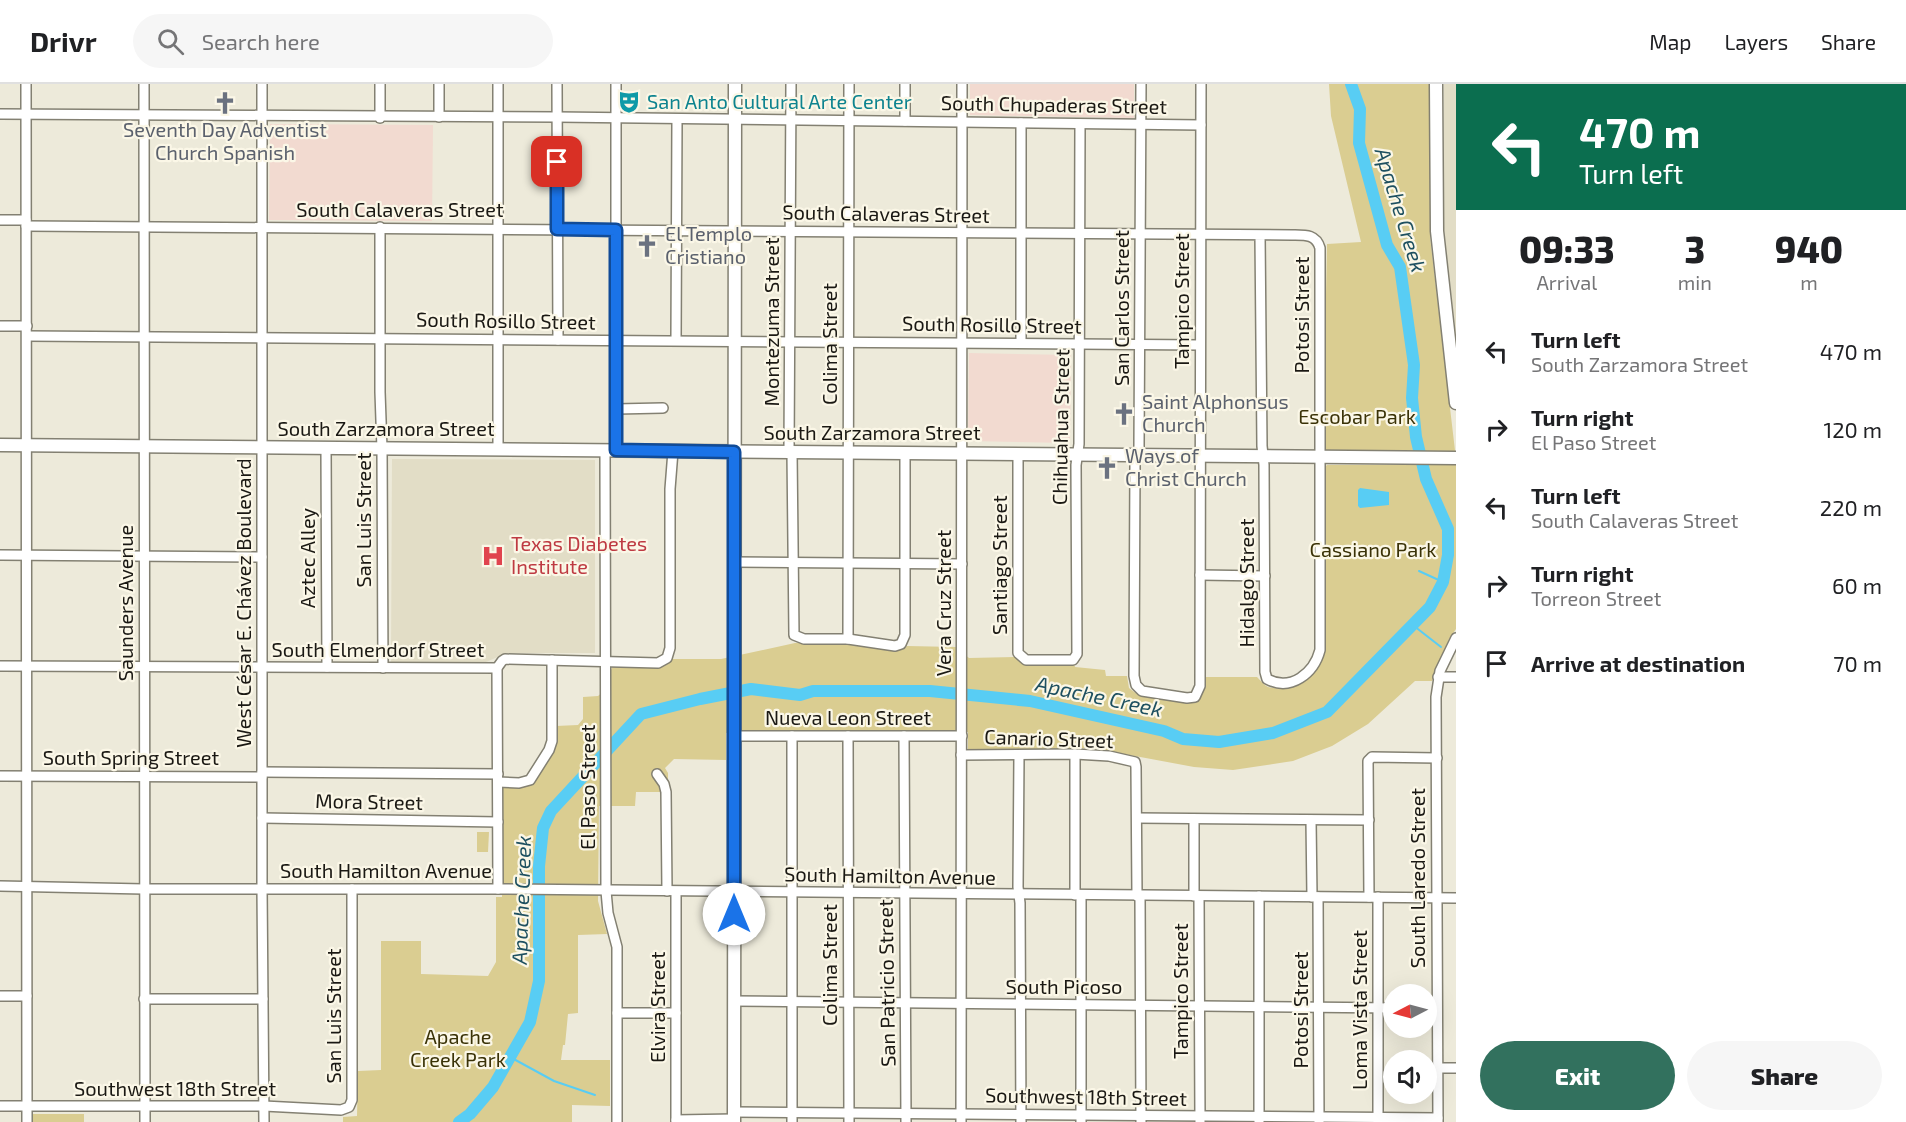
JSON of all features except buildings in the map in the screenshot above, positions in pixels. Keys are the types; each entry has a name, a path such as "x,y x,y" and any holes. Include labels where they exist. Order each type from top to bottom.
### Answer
{"main road":[{"path":"734,1118 735,84"},
{"path":"1436,84 1437,231 1456,403"},
{"name":"South Zarzamora Street","path":"0,445 1454,458"}],"street":[{"path":"26,84 27,1122"},
{"name":"Saunders Avenue","path":"144,84 145,1122"},
{"name":"West César E. Chávez Boulevard","path":"262,84 264,1122"},
{"path":"380,84 380,118"},
{"path":"438,117 439,84"},
{"path":"498,84 498,449"},
{"path":"557,84 558,340"},
{"name":"El Paso Street","path":"616,84 616,409 611,450 606,662 606,891 608,913 616,948 616,1122"},
{"name":"Montezuma Street","path":"792,84 793,632 799,639 848,639"},
{"name":"Colima Street","path":"848,639 849,84"},
{"path":"905,84 905,121"},
{"name":"Vera Cruz Street","path":"961,1118 962,84"},
{"name":"San Carlos Street","path":"1141,84 1141,344 1139,447 1135,464 1134,488 1136,685 1149,693 1187,698 1195,696"},
{"name":"Tampico Street","path":"1195,696 1200,686 1201,84"},
{"name":"South Chupaderas Street","path":"0,114 380,118 557,117 1201,125"},
{"path":"676,340 677,119"},
{"path":"1021,123 1021,343"},
{"name":"Chihuahua Street","path":"1075,659 1077,654 1076,465 1081,344 1080,124"},
{"name":"South Calaveras Street","path":"0,220 26,223 144,226 1312,236"},
{"name":"San Luis Street","path":"380,227 383,668"},
{"name":"Hidalgo Street","path":"1260,235 1265,576 1264,672 1267,679"},
{"name":"Potosi Street","path":"1267,679 1280,683 1297,679 1312,669 1320,650 1320,248 1318,241 1312,236"},
{"name":"South Rosillo Street","path":"0,326 27,331 144,337 791,340 1200,345"},
{"path":"616,409 663,408"},
{"name":"Aztec Alley","path":"326,448 327,667"},
{"name":"South Elmendorf Street","path":"0,666 497,668 505,659 658,663 664,661 670,648 670,489 673,451"},
{"path":"848,639 895,646 902,643 905,634 905,453"},
{"name":"Santiago Street","path":"1018,454 1018,653 1026,660 1075,659"},
{"path":"0,555 262,557"},
{"path":"734,562 962,564"},
{"path":"1200,575 1265,576"},
{"name":"South Laredo Street","path":"1438,1120 1436,697 1438,677 1456,638"},
{"name":"South Spring Street","path":"0,776 262,774 498,778 519,783 530,780 549,750 552,741 552,660"},
{"path":"497,668 498,822 502,890"},
{"path":"1438,677 1456,677"},
{"name":"Nueva Leon Street","path":"734,730 792,736 962,736"},
{"path":"792,736 792,1117"},
{"name":"Colima Street","path":"848,736 849,1117"},
{"name":"San Patricio Street","path":"904,736 906,1118"},
{"name":"Canario Street","path":"962,754 1075,754 1109,756 1135,762 1137,818"},
{"path":"1019,754 1021,1118"},
{"path":"1075,754 1081,1005 1081,1119"},
{"name":"Loma Vista Street","path":"1378,1120 1378,1008 1368,764 1370,758 1437,758"},
{"name":"Elvira Street","path":"657,774 666,792 672,891 676,1013 676,1121"},
{"name":"Mora Street","path":"262,818 498,822"},
{"path":"1140,1119 1137,818 1369,820"},
{"name":"Tampico Street","path":"1194,819 1200,1119"},
{"name":"Potosi Street","path":"1311,820 1319,1008 1319,1120"},
{"name":"South Hamilton Avenue","path":"0,886 144,889 262,888 1456,898"},
{"name":"San Luis Street","path":"349,1107 352,1100 352,889"},
{"path":"1258,1120 1259,896"},
{"path":"0,996 27,996"},
{"path":"144,999 263,999"},
{"name":"South Picoso","path":"734,1001 1383,1008"},
{"path":"617,1013 676,1013"},
{"path":"1438,1068 1456,1068"},
{"name":"Southwest 18th Street","path":"0,1106 264,1106 341,1110 349,1107"},
{"name":"Southwest 18th Street","path":"676,1121 792,1117 1438,1120"}],"shaded area":[{"path":"970,84 1134,84 1134,118 970,115"},
{"path":"1444,84 1456,84 1456,337 1444,228"},
{"path":"270,124 433,125 432,221 269,220"},
{"path":"969,353 1071,355 1070,443 968,441"},
{"name":"Texas Diabetes Institute","path":"392,459 595,460 595,653 507,653 486,662 391,662"}],"green space":[{"name":"Apache Creek Park","path":"1329,84 1430,84 1430,237 1456,459 1456,629 1449,639 1432,681 1415,681 1368,724 1332,746 1293,761 1233,770 1194,767 1092,748 968,751 968,732 726,733 726,760 674,759 665,768 668,773 668,792 636,792 635,806 599,806 598,901 607,934 578,935 578,1013 568,1014 561,1060 610,1060 610,1106 572,1105 572,1122 343,1122 343,1117 357,1116 358,1071 381,1070 381,941 421,941 421,974 488,976 496,962 496,897 502,897 503,787 531,784 556,726 578,725 583,719 583,697 598,696 611,685 613,666 661,667 671,659 721,659 795,643 846,644 902,650 907,646 956,647 969,658 1015,657 1023,662 1074,663 1075,667 1105,670 1106,676 1127,676 1129,688 1138,694 1163,700 1182,701 1190,701 1201,696 1204,689 1204,677 1257,677 1268,687 1281,688 1302,682 1312,674 1316,669 1324,468 1327,465 1402,465 1401,450 1326,451 1323,446 1327,244 1361,242 1331,116"},
{"path":"477,832 489,832 488,852 477,852"},
{"path":"33,1114 84,1114 84,1122 33,1122"}],"water":[{"path":"1360,488 1389,492 1389,505 1360,508 1358,490"}],"waterway":[{"name":"Apache Creek","path":"459,1122 470,1114 493,1087 530,1022 539,981 539,866 543,828 551,811 641,714 751,689 800,695 813,691 930,691 1030,701 1164,731 1183,739 1219,742 1273,733 1327,712 1430,607 1443,582 1448,555 1448,529 1426,479 1416,437 1412,398 1414,365 1400,267 1387,245 1359,143 1360,109 1351,84"},
{"path":"1419,571 1443,582"},
{"path":"1414,626 1441,647"},
{"path":"510,1057 554,1081 595,1095"}],"place":[{"name":"San Anto Cultural Arte Center","path":"629,102"},
{"name":"Seventh Day Adventist Church Spanish","path":"225,103"},
{"name":"El Templo Cristiano","path":"647,246"},
{"name":"Saint Alphonsus Church","path":"1124,414"},
{"name":"Ways of Christ Church","path":"1107,468"},
{"name":"Texas Diabetes Institute","path":"493,556"}],"route":[{"path":"557,162 557,229 616,230 616,450 734,452 734,914"}],"park label":[{"name":"Escobar Park","path":"1357,417"},
{"name":"Cassiano Park","path":"1373,550"}]}
